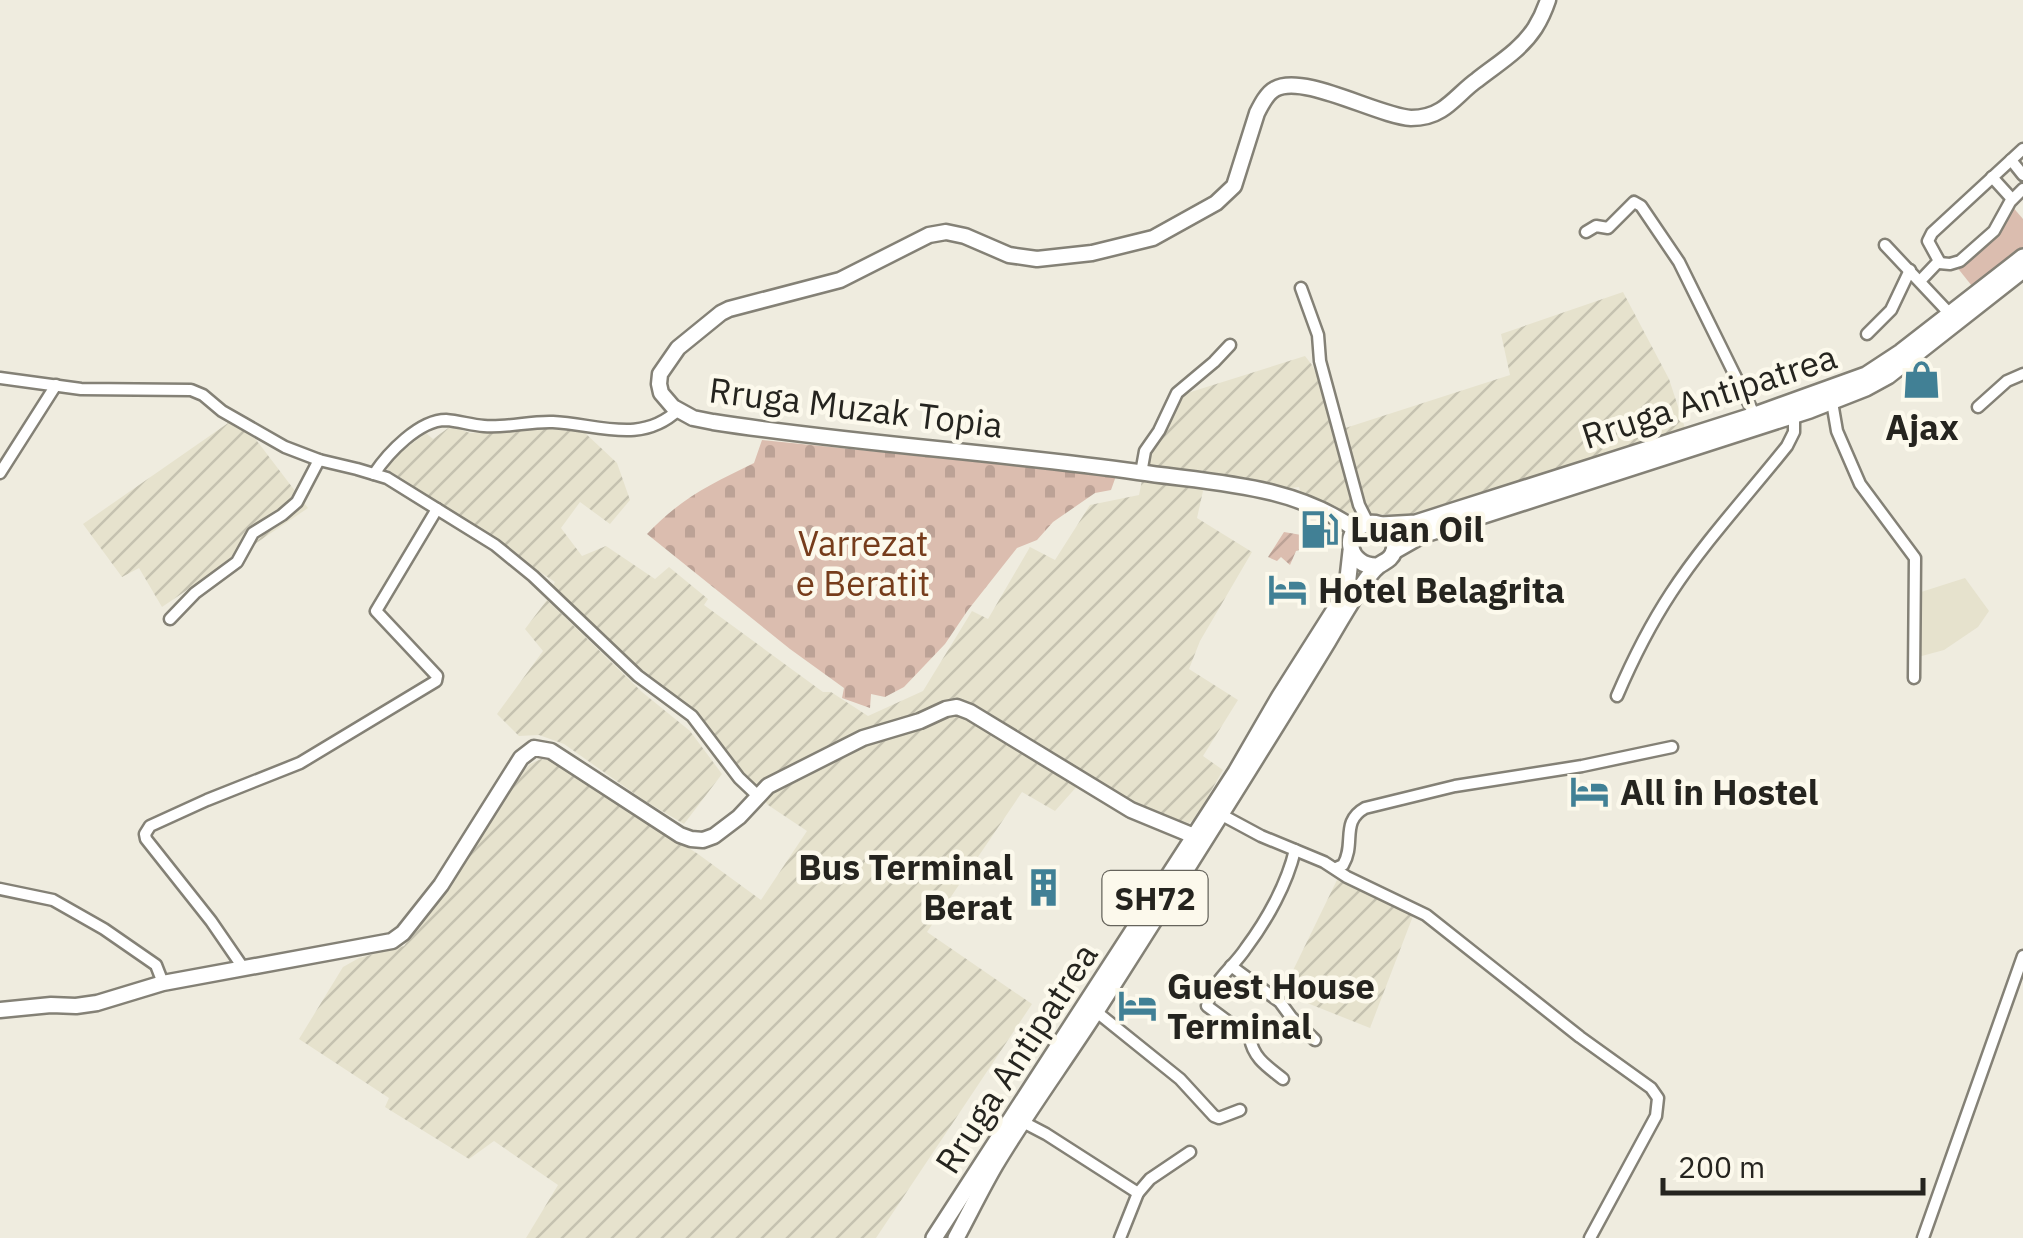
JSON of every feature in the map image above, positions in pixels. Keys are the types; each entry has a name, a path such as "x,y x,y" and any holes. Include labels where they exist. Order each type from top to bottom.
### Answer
{"main road":[{"name":"Rruga Antipatrea","path":"956,1238 992,1160 1199,840 1236,772 1378,566 1422,534 1757,421 1866,375 2023,256"},
{"name":"Rruga Antipatrea","path":"1199,840 1222,815 1339,603 1347,586 1352,538 1369,526 1416,523 1832,402 1888,376 2023,270"},
{"path":"1369,526 1389,530 1394,538 1394,552"},
{"path":"1351,547 1360,562 1378,566"},
{"name":"Rruga Antipatrea","path":"934,1238 1023,1122 1092,1008"}],"street":[{"name":"Rruga Muzak Topia","path":"1369,526 1242,485 703,420 668,402 658,384 660,374 678,348 729,309 840,280 929,235 946,232 1009,255 1037,258 1092,253 1154,238 1200,213 1234,186 1257,113 1274,89 1289,86 1319,90 1410,118 1439,112 1510,56 1534,30 1548,0"},
{"path":"1938,262 1929,236 2023,149"},
{"path":"2011,160 2023,175"},
{"path":"1992,177 2012,199"},
{"path":"1938,262 1960,262 1994,231 2012,199 2023,189"},
{"path":"1586,232 1596,226 1608,228 1634,202 1640,206 1679,262 1757,421"},
{"path":"1886,245 1950,314"},
{"path":"1920,281 1938,262"},
{"path":"1868,334 1891,310 1910,270"},
{"path":"1301,288 1318,336 1320,361 1359,505 1369,526"},
{"path":"1140,473 1145,451 1177,393 1230,345"},
{"path":"1978,407 2007,381 2023,374"},
{"path":"0,378 81,389 198,391 269,439 319,460 387,478 496,544 638,676 692,716 739,778 758,795"},
{"path":"0,474 56,384"},
{"path":"1832,402 1837,431 1860,484 1915,558 1914,678"},
{"path":"374,474 412,435 441,420 485,426 553,422 618,432 650,428 678,410"},
{"path":"1617,696 1670,594 1786,446 1794,432 1794,415"},
{"path":"170,619 195,593 237,562 253,533 297,502 319,460"},
{"path":"244,969 145,834 150,826 300,762 436,681 437,676 376,611 436,508"},
{"path":"0,1010 98,1003 163,983 392,941 403,933 441,885 520,758 534,748 552,751 680,835 702,840 726,827 768,786 854,742 958,707 1131,810 1199,840"},
{"path":"1336,868 1343,866 1350,850 1353,818 1365,808 1456,786 1672,747"},
{"path":"1222,815 1426,915 1651,1088 1658,1098 1656,1116 1590,1238"},
{"path":"1282,1079 1252,1051 1250,1038 1207,1006 1213,989 1258,932 1292,864 1295,850"},
{"path":"0,888 53,900 104,929 156,964 163,983"},
{"path":"1923,1238 2023,956"},
{"path":"1231,966 1280,1002 1315,1040"},
{"path":"1092,1008 1180,1080 1214,1116 1220,1118 1240,1110"},
{"path":"1023,1122 1138,1193"},
{"path":"1120,1238 1138,1193 1150,1179 1190,1152"}],"shaded area":[{"path":"1623,292 1669,379 1686,431 1408,515 1351,514 1302,498 1299,487 1283,489 1242,477 1207,473 1197,518 1252,552 1200,641 1189,669 1238,700 1203,756 1223,770 1189,823 1151,813 1087,775 1055,811 1022,792 927,932 1032,1004 876,1238 526,1238 558,1185 494,1141 469,1159 385,1107 389,1098 299,1039 343,967 359,958 404,946 522,773 541,759 554,761 698,854 761,900 807,831 768,805 697,714 650,679 550,591 555,582 382,466 426,433 433,439 451,426 470,433 538,428 584,432 617,463 630,500 610,524 580,502 561,528 582,556 606,546 655,579 669,567 708,599 704,605 823,692 831,692 868,716 923,691 972,611 988,619 1030,547 1055,560 1090,505 1139,495 1149,446 1178,396 1305,356 1318,378 1333,432 1510,375 1501,334"},
{"path":"231,421 251,433 308,508 162,607 139,568 122,577 83,524"},
{"path":"1965,578 1989,611 1978,627 1944,650 1918,657 1918,593"},
{"path":"547,600 642,692 690,731 722,774 684,824 564,744 539,735 519,736 497,714 543,651 525,629"},
{"path":"1337,880 1413,916 1370,1028 1282,993"}],"green space":[{"path":"2011,205 2023,219 2023,252 1976,291 1956,266"},
{"name":"Varrezat e Beratit","path":"762,440 1116,476 1111,490 1095,493 1053,522 1037,540 1017,548 945,644 904,687 885,697 871,694 870,708 842,698 844,688 647,534 684,501 754,463"},
{"path":"1284,532 1307,536 1312,549 1296,551 1290,565 1281,557 1277,561 1268,557"}],"place":[{"name":"Ajax","path":"1922,380"},
{"name":"Luan Oil","path":"1320,529"},
{"name":"Hotel Belagrita","path":"1288,590"},
{"name":"All in Hostel","path":"1590,792"},
{"name":"Bus Terminal Berat","path":"1043,887"},
{"name":"Guest House Terminal","path":"1137,1006"}]}
